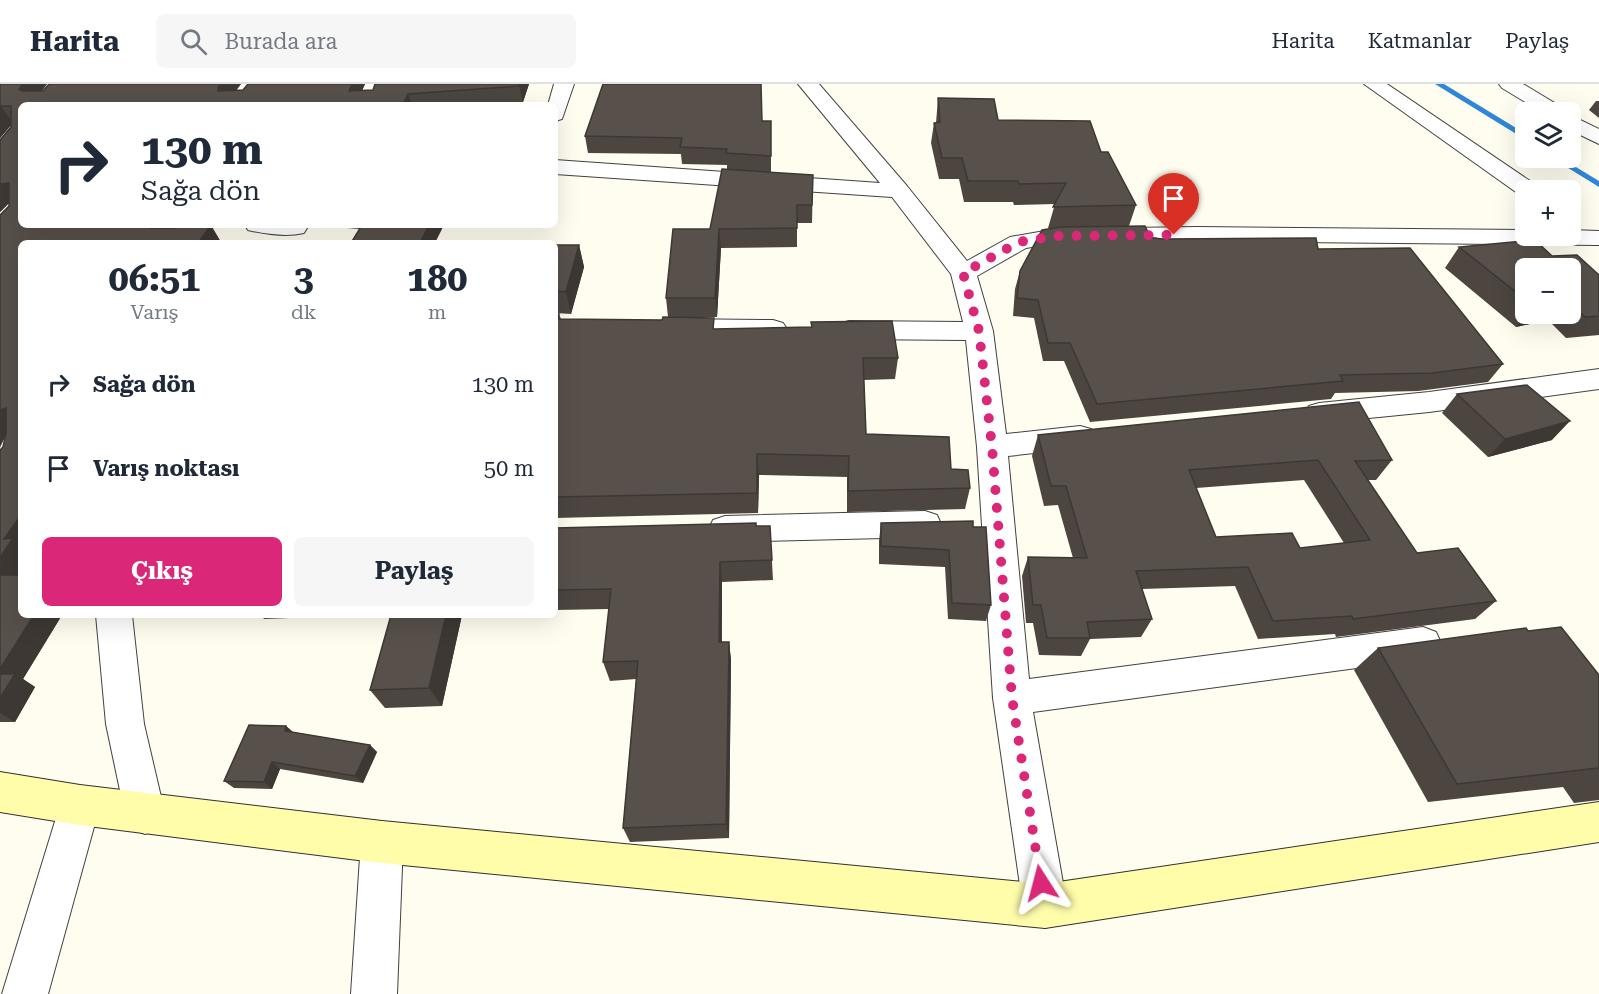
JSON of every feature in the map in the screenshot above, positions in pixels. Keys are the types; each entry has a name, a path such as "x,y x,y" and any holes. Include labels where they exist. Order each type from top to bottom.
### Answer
{"street":[{"path":"558,105 564,84"},
{"path":"808,84 899,190 963,273 979,331 992,447 973,523 1012,698 1045,906"},
{"path":"1374,84 1515,181"},
{"path":"1509,84 1539,102"},
{"path":"1581,127 1599,138"},
{"path":"558,167 899,190"},
{"path":"1581,227 1598,239"},
{"path":"272,228 291,232"},
{"path":"963,273 1019,242 1056,236 1197,234 1598,239"},
{"path":"648,327 979,331"},
{"path":"1290,415 1429,402 1599,380"},
{"path":"992,447 1106,434"},
{"path":"694,530 973,523"},
{"path":"114,618 125,724 145,814"},
{"path":"1012,698 1460,638"},
{"path":"0,792 145,814 382,842 1045,906 1599,822"},
{"path":"25,994 80,805"},
{"path":"374,994 382,842"}],"building":[{"path":"0,84 23,84 19,89 22,91 43,91 49,84 221,84 218,91 243,90 248,84 352,84 349,91 373,90 375,84 519,84 519,86 408,94 404,102 18,102 18,228 209,228 200,240 18,240 18,519 4,539 13,538 0,558 0,450 3,447 6,433 6,408 0,410 0,215 9,206 9,183 0,184 0,140 11,127 11,106 0,107"},
{"path":"603,84 761,84 762,121 771,121 771,156 726,153 727,149 680,147 682,138 585,136"},
{"path":"938,98 994,99 998,120 1090,121 1101,152 1108,152 1136,205 1053,207 1066,183 1019,184 1018,181 968,181 962,158 942,158 934,123 940,122"},
{"path":"722,169 813,175 812,205 797,205 797,228 719,229 715,298 666,298 673,229 710,229"},
{"path":"1145,226 1151,238 1316,238 1318,249 1410,248 1503,364 1432,373 1340,375 1343,381 1097,404 1070,343 1048,343 1038,300 1017,298 1020,271 1042,230 1061,227"},
{"path":"360,228 428,228 422,240 353,240"},
{"path":"1515,242 1515,246 1541,246 1552,256 1577,255 1580,258 1515,258 1515,291 1459,247"},
{"path":"558,245 579,245 566,292 558,291"},
{"path":"1581,259 1599,275 1599,316 1585,317 1581,314"},
{"path":"714,318 713,329 812,327 811,322 892,321 898,358 863,358 866,434 949,437 951,469 968,470 970,488 848,491 849,456 757,454 757,493 558,497 558,319"},
{"path":"1527,385 1570,421 1505,439 1457,394"},
{"path":"1359,402 1392,460 1355,461 1417,553 1458,548 1496,601 1353,619 1352,616 1273,621 1248,567 1136,571 1152,619 1087,622 1090,638 1047,638 1041,605 1033,605 1028,557 1087,558 1066,486 1051,486 1038,435","holes":["1318,460 1370,540 1300,548 1292,533 1216,537 1189,470"]},
{"path":"973,521 973,527 986,527 991,605 952,603 949,550 881,546 881,523"},
{"path":"756,523 756,526 770,526 772,560 720,562 719,642 729,642 726,824 623,828 638,661 603,662 611,589 558,590 558,528"},
{"path":"0,575 18,575 18,618 32,618 0,669"},
{"path":"390,618 445,618 429,688 370,690"},
{"path":"1561,627 1599,675 1599,769 1457,784 1378,648 1526,628 1528,631"},
{"path":"0,674 15,674 0,698"},
{"path":"249,725 286,726 285,731 370,745 355,776 272,762 264,782 224,781"}],"waterway":[{"path":"1439,84 1515,131"},
{"path":"1572,168 1599,185"}],"route":[{"path":"1041,883 1012,698 992,447 979,331 963,273 1019,242 1056,236 1174,235"}]}
